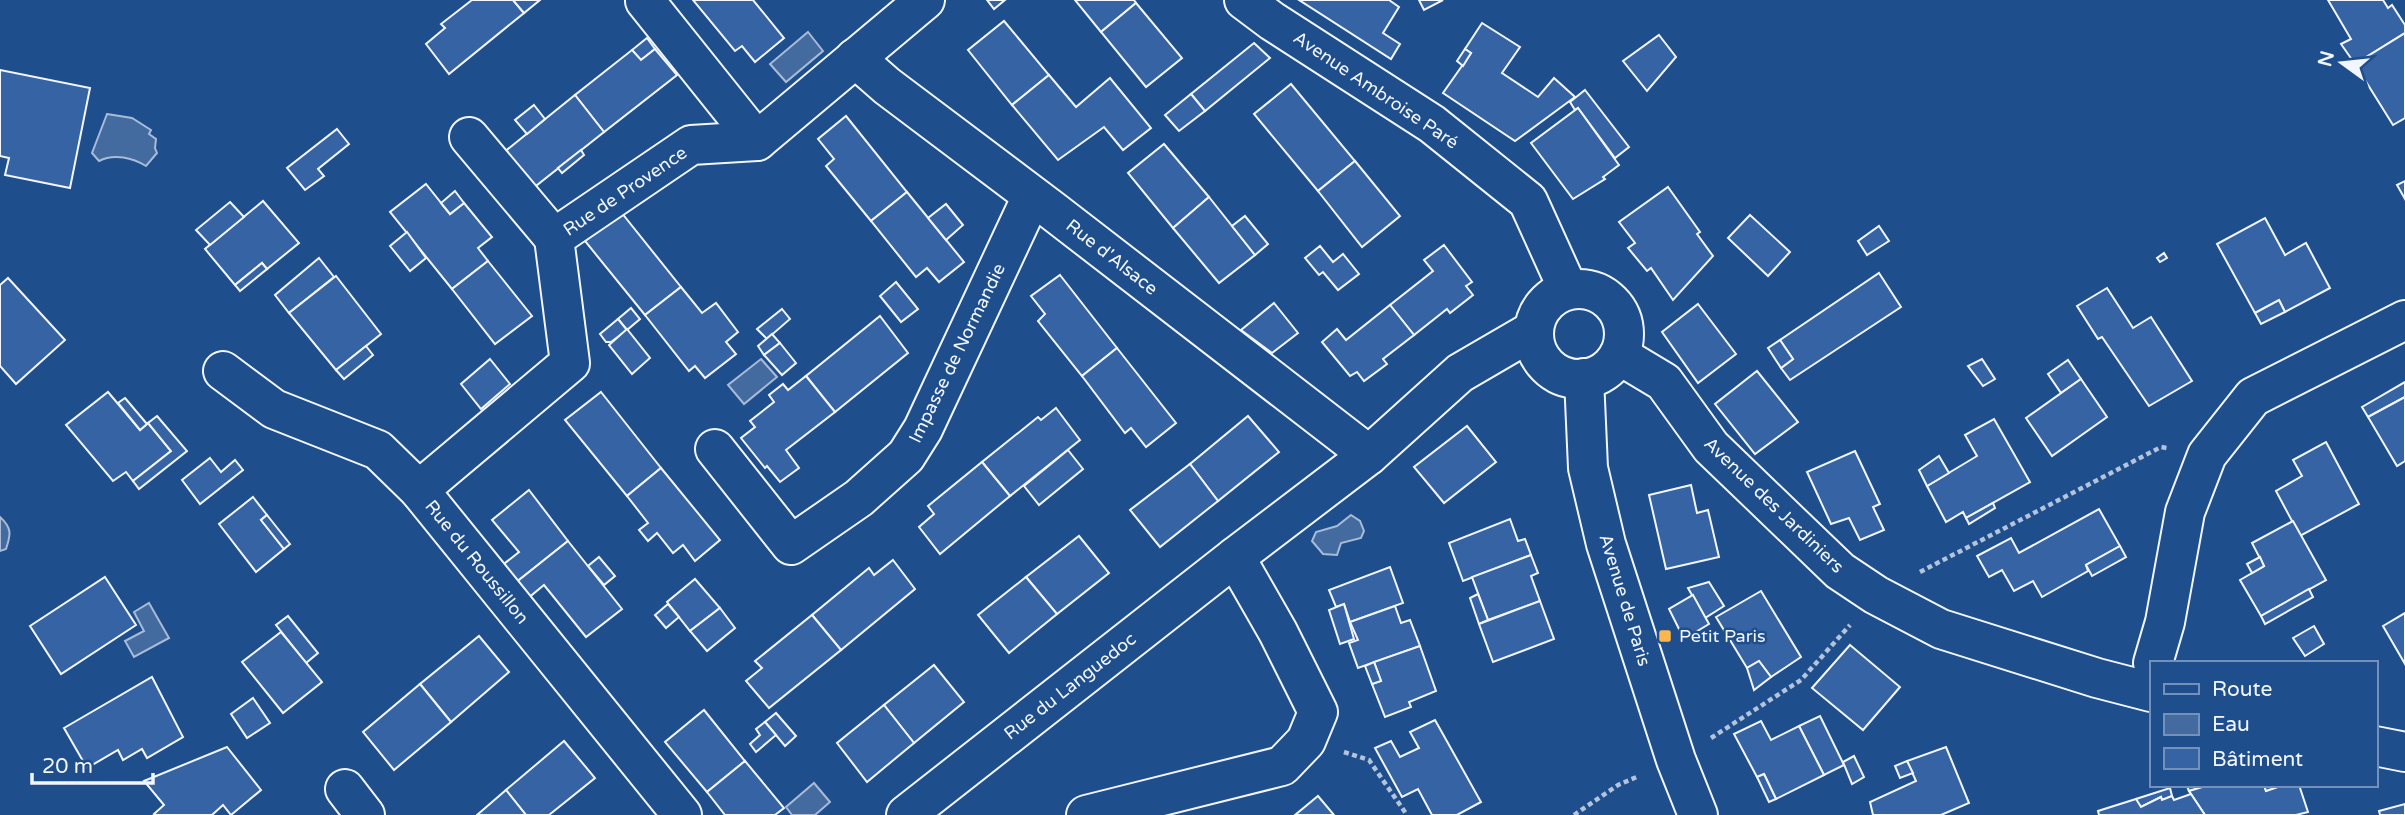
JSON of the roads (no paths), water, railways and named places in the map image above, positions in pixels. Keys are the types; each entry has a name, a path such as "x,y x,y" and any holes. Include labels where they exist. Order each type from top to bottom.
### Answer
{"street":[{"path":"646,1 757,141 925,0"},
{"name":"Avenue Ambroise Paré","path":"1244,0 1272,21 1432,124 1528,201 1568,289"},
{"name":"Rue d'Alsace","path":"855,58 887,86 1369,455"},
{"path":"469,137 554,238"},
{"name":"Rue de Provence","path":"419,490 570,363 554,238 691,145 757,141"},
{"name":"Impasse de Normandie","path":"715,449 791,545 859,498 906,456 923,429 1032,196"},
{"path":"1582,288 1609,300 1618,312 1623,326 1619,355 1610,366 1584,379 1571,379 1548,367 1539,356 1534,343 1537,316 1544,304 1568,289 1582,288"},
{"path":"2155,661 2165,622 2185,512 2207,455 2253,397 2405,320"},
{"name":"Rue du Languedoc","path":"906,815 1369,455 1460,373 1534,330"},
{"name":"Avenue des Jardiniers","path":"1619,355 1664,382 1711,447 1840,571 1876,595 1941,629 2097,678 2150,678"},
{"name":"Rue du Roussillon","path":"223,371 274,409 377,450 419,490 682,815"},
{"name":"Avenue de Paris","path":"1584,379 1588,468 1606,544 1676,760 1698,815"},
{"path":"1086,815 1282,766 1306,741 1318,712 1278,632 1235,557"},
{"path":"2377,746 2405,752"}],"water":[{"path":"808,32 823,51 786,82 770,64"},
{"path":"107,114 132,118 151,130 149,134 156,139 157,153 146,166 123,158 111,157 99,161 92,153"},
{"path":"761,359 777,377 744,404 728,385"},
{"path":"1351,515 1360,521 1364,531 1361,538 1341,543 1337,555 1323,554 1312,541 1316,532 1337,526"},
{"path":"0,517 7,525 9,535 6,549 0,551"},
{"path":"149,603 169,638 134,657 125,641 144,631 134,612"},
{"path":"814,783 830,802 815,815 792,815 786,807"}],"place":[{"name":"Petit Paris","path":"1665,636"}]}
